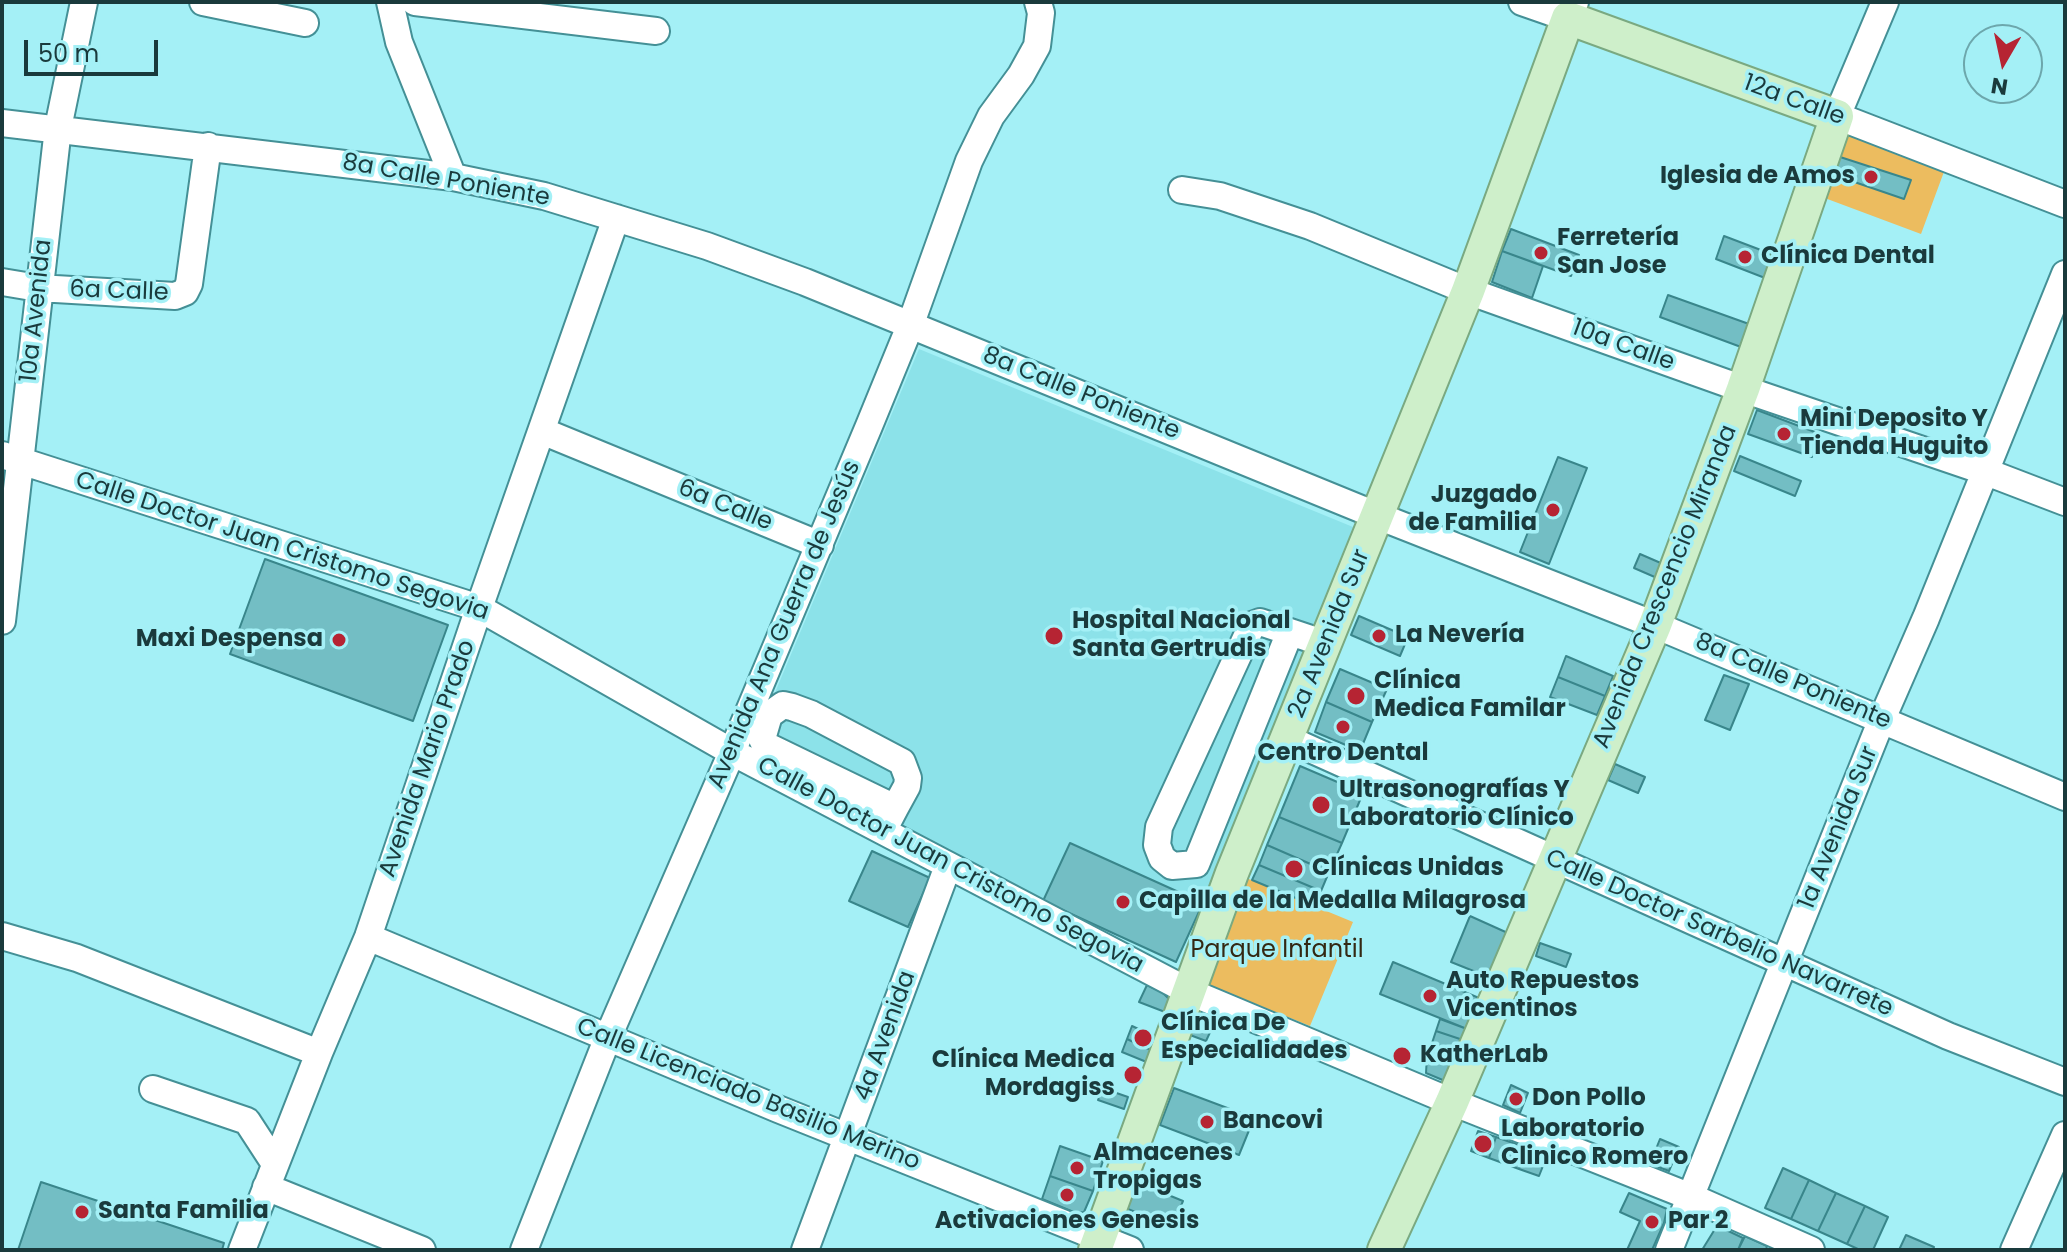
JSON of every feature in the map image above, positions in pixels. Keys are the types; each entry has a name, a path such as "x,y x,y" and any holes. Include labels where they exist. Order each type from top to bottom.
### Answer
{"main road":[{"name":"12a Calle","path":"1569,7 1837,116"},
{"name":"2a Avenida Sur","path":"1097,1244 1231,878 1468,291 1569,7"},
{"name":"Avenida Crescencio Miranda","path":"1384,1250 1452,1102 1655,625 1743,389 1837,116"}],"street":[{"name":"10a Avenida","path":"2,621 11,458 38,288 58,128 84,2"},
{"path":"203,2 305,23"},
{"path":"390,2 399,42 453,177"},
{"path":"415,2 656,31"},
{"name":"Avenida Ana Guerra de Jesús","path":"524,1250 608,1037 820,545 910,326 969,161 991,116 1021,75 1037,46 1041,13 1038,2"},
{"name":"12a Calle","path":"1522,2 1569,7"},
{"name":"Avenida Crescencio Miranda","path":"1837,116 1885,2"},
{"name":"12a Calle","path":"1837,116 2065,204"},
{"name":"8a Calle Poniente","path":"2,123 453,177 544,196 721,251 805,282 1378,516 1655,625 2065,797"},
{"name":"6a Calle","path":"2,282 38,288 175,296 185,292 189,284 208,146"},
{"name":"10a Calle","path":"1182,190 1220,196 1310,226 1468,291 2065,502"},
{"name":"Avenida Mario Prado","path":"242,1250 368,937 616,218"},
{"name":"1a Avenida Sur","path":"1669,1250 2065,274"},
{"name":"6a Calle","path":"542,431 820,545"},
{"name":"Calle Doctor Juan Cristomo Segovia","path":"11,458 479,608 732,752 889,820 948,866 1190,992 1452,1102 1691,1197 1811,1250"},
{"path":"1231,878 1196,864 1172,866 1162,858 1157,845 1159,827 1252,625 1260,622 1326,644"},
{"path":"1196,864 1290,632"},
{"path":"783,705 861,741 902,762 908,778 889,820 841,781 765,745 762,739 769,715 783,705"},
{"name":"Calle Doctor Sarbelio Navarrete","path":"1288,739 1948,1036 2065,1082"},
{"path":"841,781 861,741"},
{"name":"4a Avenida","path":"805,1250 948,866"},
{"path":"2,936 77,958 319,1053"},
{"name":"Calle Licenciado Basilio Merino","path":"368,937 1097,1244 1130,1250"},
{"path":"153,1089 247,1121 271,1175 422,1250"},
{"path":"2014,1250 2065,1135"}],"shaded area":[{"name":"Hospital Nacional Santa Gertrudis","path":"919,349 1353,527 1203,903 1071,843 1043,901 753,745"}],"green space":[{"path":"1846,131 1945,169 1921,234 1822,197"},
{"name":"Parque Infantil","path":"1244,877 1353,922 1310,1026 1201,982"}],"building":[{"name":"Iglesia de Amos","path":"1837,156 1911,180 1904,199 1831,174"},
{"name":"Ferretería San Jose","path":"1511,229 1579,255 1571,276 1502,251"},
{"name":"Clínica Dental","path":"1724,236 1774,255 1765,278 1716,259"},
{"path":"1502,251 1543,266 1532,298 1492,282"},
{"path":"1668,295 1749,324 1741,347 1660,317"},
{"name":"Mini Deposito Y Tienda Huguito","path":"1757,410 1820,434 1812,457 1748,434"},
{"path":"1740,456 1801,481 1795,496 1734,471"},
{"name":"Juzgado de Familia","path":"1558,457 1587,468 1549,564 1520,552"},
{"path":"1640,554 1663,564 1657,578 1634,568"},
{"name":"Maxi Despensa","path":"265,559 448,625 413,721 230,654"},
{"name":"La Nevería","path":"1359,616 1408,637 1400,656 1351,635"},
{"path":"1566,656 1613,676 1605,696 1558,677"},
{"name":"Clínica Medica Familar","path":"1340,669 1387,689 1372,722 1326,702"},
{"path":"1724,675 1749,684 1730,730 1705,720"},
{"path":"1558,677 1605,696 1597,715 1550,697"},
{"name":"Centro Dental","path":"1326,702 1372,722 1360,751 1315,732"},
{"path":"1615,764 1645,777 1638,793 1608,780"},
{"name":"Ultrasonografías Y Laboratorio Clínico","path":"1300,766 1363,793 1342,843 1279,817"},
{"path":"1279,817 1342,843 1329,872 1267,845"},
{"name":"Capilla de la Medalla Milagrosa","path":"1070,843 1203,903 1176,962 1043,901"},
{"name":"Clínicas Unidas","path":"1267,845 1329,872 1321,891 1259,865"},
{"path":"872,851 930,878 908,927 849,901"},
{"path":"1259,865 1321,891 1315,906 1252,880"},
{"path":"1470,916 1510,934 1491,978 1451,962"},
{"path":"1540,943 1571,954 1566,967 1536,956"},
{"name":"Auto Repuestos Vicentinos","path":"1393,962 1479,998 1467,1029 1380,994"},
{"path":"1147,985 1169,999 1165,1012 1139,1002"},
{"path":"1202,1006 1219,1013 1206,1041 1182,1032"},
{"path":"1440,1019 1467,1029 1463,1040 1436,1031"},
{"name":"Clínica De Especialidades","path":"1132,1026 1158,1038 1153,1051 1127,1039"},
{"path":"1436,1031 1463,1040 1457,1052 1432,1043"},
{"path":"1127,1039 1153,1051 1149,1063 1122,1052"},
{"path":"1432,1043 1457,1052 1451,1066 1427,1056"},
{"path":"1427,1056 1451,1066 1445,1081 1426,1073"},
{"name":"Don Pollo","path":"1511,1085 1528,1093 1520,1113 1503,1105"},
{"path":"1102,1088 1128,1097 1124,1109 1098,1100"},
{"name":"Bancovi","path":"1174,1088 1254,1118 1239,1155 1160,1125"},
{"name":"Laboratorio Clinico Romero","path":"1478,1131 1496,1137 1489,1158 1471,1151"},
{"path":"1496,1137 1527,1148 1519,1169 1489,1158"},
{"path":"1660,1139 1679,1147 1669,1171 1650,1164"},
{"name":"Almacenes Tropigas","path":"1060,1146 1103,1161 1093,1191 1050,1176"},
{"path":"1527,1148 1547,1156 1539,1176 1519,1169"},
{"path":"1783,1168 1809,1180 1791,1219 1765,1208"},
{"name":"Activaciones Genesis","path":"1050,1176 1093,1191 1084,1212 1076,1213 1042,1199"},
{"path":"1809,1180 1836,1193 1818,1231 1791,1219"},
{"path":"1134,1181 1183,1201 1172,1227 1123,1207"},
{"name":"Santa Familia","path":"41,1182 224,1243 222,1250 18,1250"},
{"name":"Par 2","path":"1629,1193 1667,1209 1652,1250 1627,1250 1640,1221 1620,1212"},
{"path":"1836,1193 1865,1206 1847,1244 1818,1231"},
{"path":"1865,1206 1888,1217 1873,1250 1860,1250 1847,1244"},
{"path":"1722,1228 1743,1238 1738,1250 1702,1250 1715,1229"},
{"path":"1906,1235 1934,1247 1933,1250 1899,1250"},
{"path":"1745,1236 1767,1246 1766,1250 1738,1250"}],"place":[{"name":"Iglesia de Amos","path":"1871,177"},
{"name":"Ferretería San Jose","path":"1541,253"},
{"name":"Clínica Dental","path":"1745,257"},
{"name":"Mini Deposito Y Tienda Huguito","path":"1784,434"},
{"name":"Juzgado de Familia","path":"1553,510"},
{"name":"Hospital Nacional Santa Gertrudis","path":"1054,636"},
{"name":"La Nevería","path":"1379,636"},
{"name":"Maxi Despensa","path":"339,640"},
{"name":"Clínica Medica Familar","path":"1356,696"},
{"name":"Centro Dental","path":"1343,727"},
{"name":"Ultrasonografías Y Laboratorio Clínico","path":"1321,805"},
{"name":"Clínicas Unidas","path":"1294,869"},
{"name":"Capilla de la Medalla Milagrosa","path":"1123,902"},
{"name":"Auto Repuestos Vicentinos","path":"1430,996"},
{"name":"Clínica De Especialidades","path":"1143,1038"},
{"name":"KatherLab","path":"1402,1056"},
{"name":"Clínica Medica Mordagiss","path":"1133,1075"},
{"name":"Don Pollo","path":"1516,1099"},
{"name":"Bancovi","path":"1207,1122"},
{"name":"Laboratorio Clinico Romero","path":"1483,1144"},
{"name":"Almacenes Tropigas","path":"1077,1168"},
{"name":"Activaciones Genesis","path":"1067,1195"},
{"name":"Santa Familia","path":"82,1212"},
{"name":"Par 2","path":"1652,1222"}]}
